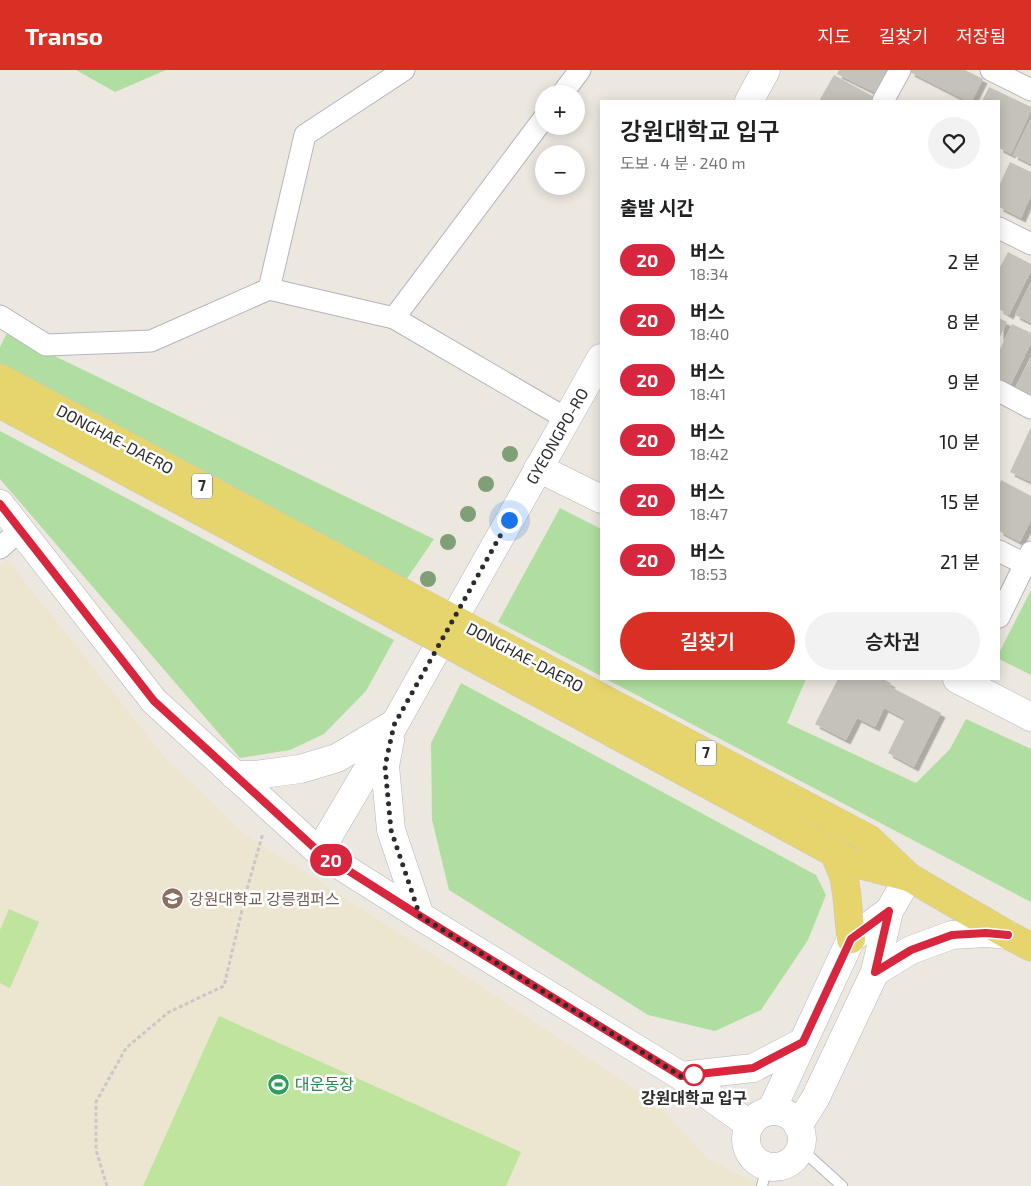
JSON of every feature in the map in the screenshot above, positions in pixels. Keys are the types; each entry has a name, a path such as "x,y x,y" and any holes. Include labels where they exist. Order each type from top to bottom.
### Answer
{"main road":[{"name":"DONGHAE-DAERO","path":"0,378 399,604"},
{"name":"DONGHAE-DAERO","path":"0,404 399,604 489,652 869,839 909,877 1019,941"},
{"name":"DONGHAE-DAERO","path":"489,652 834,853 853,863 909,877"},
{"path":"834,853 844,877 851,939"}],"street":[{"path":"269,289 305,135 404,70"},
{"path":"569,85 580,70"},
{"path":"750,100 766,70"},
{"path":"884,100 900,70"},
{"path":"992,70 1031,90"},
{"path":"394,318 535,130"},
{"path":"1000,228 1031,244"},
{"path":"0,316 46,345 151,341 269,289 394,318 567,419"},
{"name":"GYEONGPO-RO","path":"319,852 394,725 600,360"},
{"path":"1000,392 1031,408"},
{"path":"538,468 600,499"},
{"path":"0,504 154,701 319,852 681,1076 761,1118 779,1112 788,1115 794,1120 799,1137"},
{"path":"0,548 20,530"},
{"path":"1000,551 1028,558 1000,615"},
{"path":"964,680 1031,717"},
{"path":"234,775 255,775 300,769 337,758 394,725"},
{"path":"394,725 385,766 391,830 420,916"},
{"path":"889,911 851,939 803,1042 761,1118 747,1133 748,1150 752,1157 759,1162 764,1176 775,1167 790,1161 796,1155 799,1137 816,1097 875,972 889,911 909,877"},
{"path":"875,972 911,950 952,935 986,933 1019,941"},
{"path":"681,1076 753,1068 803,1042"}],"lane":[{"path":"799,1137 842,1186"}],"path":[{"path":"107,1186 96,1150 96,1102 126,1048 169,1012 224,986 247,889 271,808"}],"shaded area":[{"name":"강원대학교 강릉캠퍼스","path":"7,559 164,756 244,833 448,964 659,1105 708,1159 763,1186 3,1186 0,1183 0,566"}],"green space":[{"path":"76,70 166,70 115,92"},
{"path":"7,333 434,539 406,580 0,372 0,347"},
{"path":"0,431 394,640 366,691 324,734 290,750 240,758 0,479"},
{"path":"560,508 600,528 600,675 498,622"},
{"path":"1031,590 1031,675 1000,660 1000,651"},
{"path":"608,680 806,680 787,723 916,783 950,749 966,719 1031,749 1031,902"},
{"path":"461,683 816,875 826,895 808,940 761,1010 715,1031 648,1015 449,890 432,820 431,743"},
{"path":"9,909 39,922 10,988 0,983 0,930"},
{"name":"대운동장","path":"219,1016 521,1152 506,1186 143,1186"}],"building":[{"path":"839,70 888,70 876,93 837,74"},
{"path":"911,70 965,70 983,79 972,100 965,100 910,72"},
{"path":"834,75 874,97 872,100 820,100"},
{"path":"989,87 1031,107 1031,111 1011,154 1000,148 1000,100 982,100"},
{"path":"1031,118 1031,164 1013,155"},
{"path":"1010,162 1031,172 1031,195 1021,218 1000,208 1000,184"},
{"path":"1008,252 1031,264 1031,271 1009,315 1000,310 1000,267"},
{"path":"1031,282 1031,323 1015,315"},
{"path":"1000,318 1007,322 1000,337"},
{"path":"1012,324 1031,333 1031,343 1010,386 1000,381 1000,349"},
{"path":"1031,358 1031,399 1014,390"},
{"path":"1031,427 1031,482 1010,472"},
{"path":"1001,480 1031,496 1031,520 1020,542 1000,532"},
{"path":"837,680 885,680 891,683 889,686 941,713 914,767 888,753 905,719 884,708 875,727 857,718 846,740 815,724"}],"bus line":[{"name":"20","path":"0,504 154,701 319,852 681,1076 753,1068 803,1042 851,939 889,911 875,972 911,950 952,935 986,933 1008,935"}],"place":[{"name":"강원대학교 강릉캠퍼스","path":"173,899"},
{"name":"강원대학교 입구","path":"694,1075"},
{"name":"대운동장","path":"279,1084"}],"route":[{"path":"509,520 394,725 385,766 391,830 420,916 681,1076 694,1075"}]}
